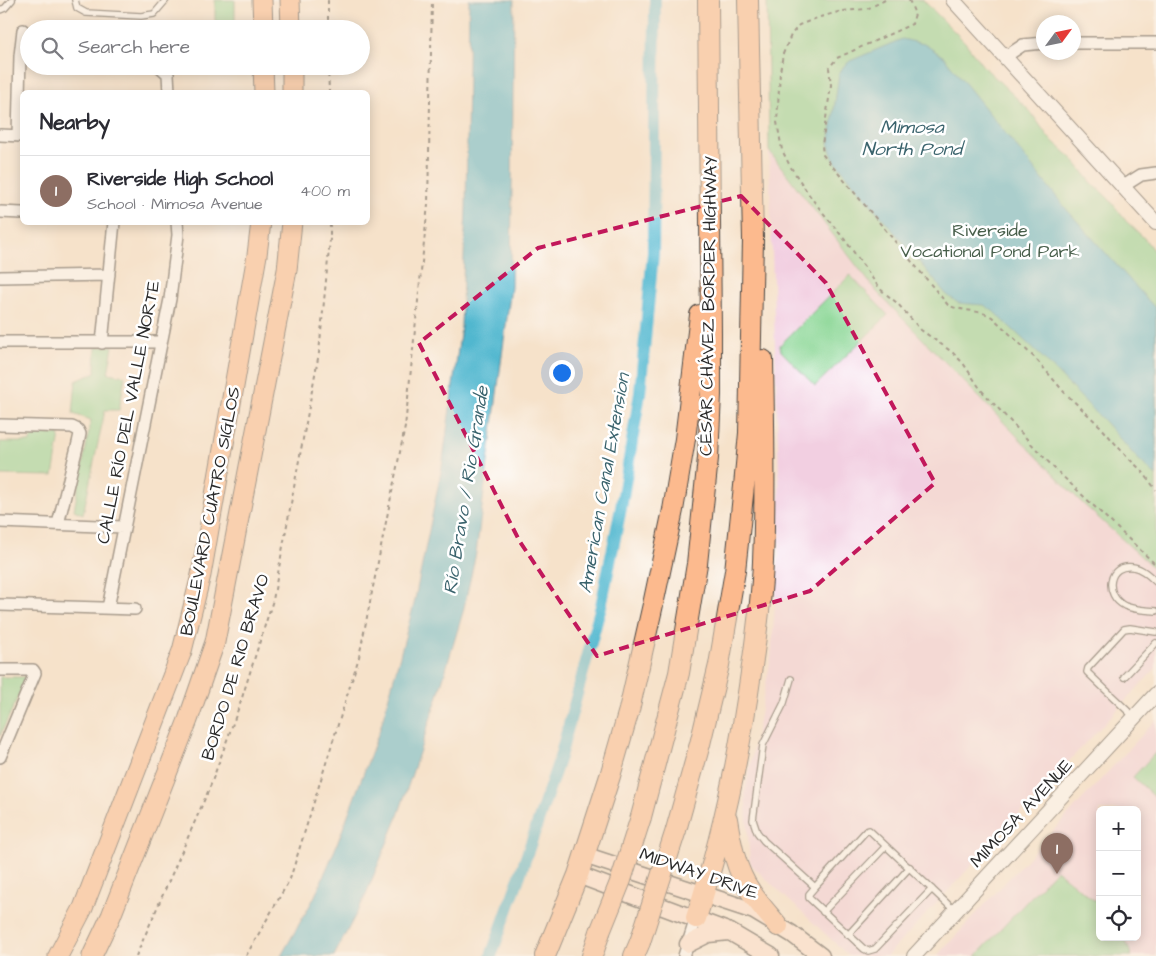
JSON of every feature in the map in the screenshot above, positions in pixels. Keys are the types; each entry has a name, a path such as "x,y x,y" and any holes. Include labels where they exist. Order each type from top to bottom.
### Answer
{"highway":[{"path":"262,0 263,20"},
{"path":"290,0 291,20"},
{"name":"CÉSAR CHÁVEZ BORDER HIGHWAY","path":"592,956 621,880 641,817 679,673 699,547 708,458 711,395 708,0"},
{"path":"637,949 676,830 700,744 719,665 735,571 749,433 753,240 748,0"},
{"path":"263,75 264,90"},
{"path":"292,75 292,90"},
{"path":"545,956 578,875 610,776 629,710 654,600 685,439 711,219"},
{"name":"BOULEVARD CUATRO SIGLOS","path":"58,956 83,908 182,651 201,575 261,225"},
{"name":"BOULEVARD CUATRO SIGLOS","path":"92,956 111,916 188,720 215,642 288,270 292,225"},
{"path":"696,918 726,813 747,701 759,612 763,562 766,446 762,312 753,240"},
{"path":"726,813 732,849 742,875 750,891 778,926"}],"main road":[{"name":"MIDWAY DRIVE","path":"584,855 754,911 821,956"},
{"path":"578,875 730,932 772,956"},
{"path":"686,950 708,934 730,932"}],"street":[{"path":"953,0 1156,224"},
{"path":"1081,43 1156,43"},
{"path":"1005,57 1023,45 1036,44"},
{"path":"22,90 23,75"},
{"path":"168,75 169,90"},
{"path":"0,135 20,136"},
{"path":"1122,187 1141,175 1156,173"},
{"path":"0,212 20,213"},
{"path":"102,342 114,225"},
{"name":"CALLE RÍO DEL VALLE NORTE","path":"108,608 170,300 178,235 177,225"},
{"path":"0,277 109,275"},
{"path":"0,342 161,342"},
{"path":"0,425 74,428 78,430 80,434 58,524"},
{"path":"0,522 123,527"},
{"path":"0,606 135,609"},
{"path":"0,670 33,670 35,673 0,757"},
{"name":"MIMOSA AVENUE","path":"914,956 1156,694"},
{"path":"686,950 696,918"}],"lane":[{"path":"0,10 5,8 12,0"},
{"path":"75,0 77,8 86,13 141,16 154,14 166,0"},
{"path":"1156,582 1148,574 1134,567 1124,568 1115,573 1111,581 1111,591 1122,605 1132,609 1156,611"},
{"path":"1135,717 1087,672 1088,668 1124,629 1130,628 1156,632"},
{"path":"1124,677 1156,643"},
{"path":"791,678 784,703 763,745 758,773 754,826 764,841 815,887"},
{"path":"932,889 875,950 868,951 809,898 815,887 866,831 871,831 956,911"},
{"path":"824,912 886,846"},
{"path":"848,935 910,868"}],"path":[{"path":"328,0 328,20"},
{"path":"246,956 290,878 359,657 405,427 428,204 432,0"},
{"path":"885,0 867,9 842,11 820,17 799,25 791,35 782,54 780,72 777,122 782,150 790,166 812,199 845,240 880,289 921,330 952,352 981,390 1055,469 1156,565"},
{"path":"909,0 915,14 912,24 837,58 829,68 831,85 822,146 823,155 948,305 956,309 986,313 992,317 1036,358 1064,392 1100,426 1143,472 1156,490"},
{"path":"328,75 329,90"},
{"name":"BORDO DE RIO BRAVO","path":"136,956 210,787 240,704 273,600 319,353 330,225"}],"highlighted area":[{"path":"741,196 826,283 935,483 810,591 597,656 520,542 419,343 538,248"}],"shaded area":[{"path":"769,151 876,291 1080,501 1156,570 1156,668 887,956 849,956 750,864 745,792 771,658 779,553 780,509"},
{"path":"1156,720 1156,956 937,956"}],"green space":[{"path":"215,0 235,0 235,20 215,20"},
{"name":"Riverside Vocational Pond Park","path":"767,0 923,0 965,42 982,65 1030,111 1049,138 1073,159 1091,182 1109,199 1156,254 1156,570 1080,501 876,291 769,151"},
{"path":"850,275 888,315 815,386 781,351 780,345"},
{"path":"113,346 108,373 125,376 119,410 105,410 83,514 74,510 91,420 73,414 76,381 95,373 96,347"},
{"path":"33,432 60,435 53,476 0,475 0,442 30,442"},
{"path":"0,677 27,677 0,736"},
{"path":"1156,752 1156,798 1133,777"},
{"path":"1056,870 1096,902 1096,941 1126,941 1132,956 976,956"}],"water":[{"name":"Río Bravo / Rio Grande","path":"469,0 514,0 511,287 476,553 463,612 437,699 397,819 364,899 334,956 281,956 314,898 336,847 380,729 414,604 442,467 461,327 466,208"},
{"name":"Mimosa North Pond","path":"902,39 924,44 944,57 1068,211 1156,309 1156,476 1041,356 993,311 984,305 958,303 946,294 834,160 829,146 839,74 850,61"}],"waterway":[{"name":"American Canal Extension","path":"491,956 560,757 601,606 621,508 640,393 653,253 655,0"}],"place":[{"name":"Riverside High School","path":"1057,874"}]}
